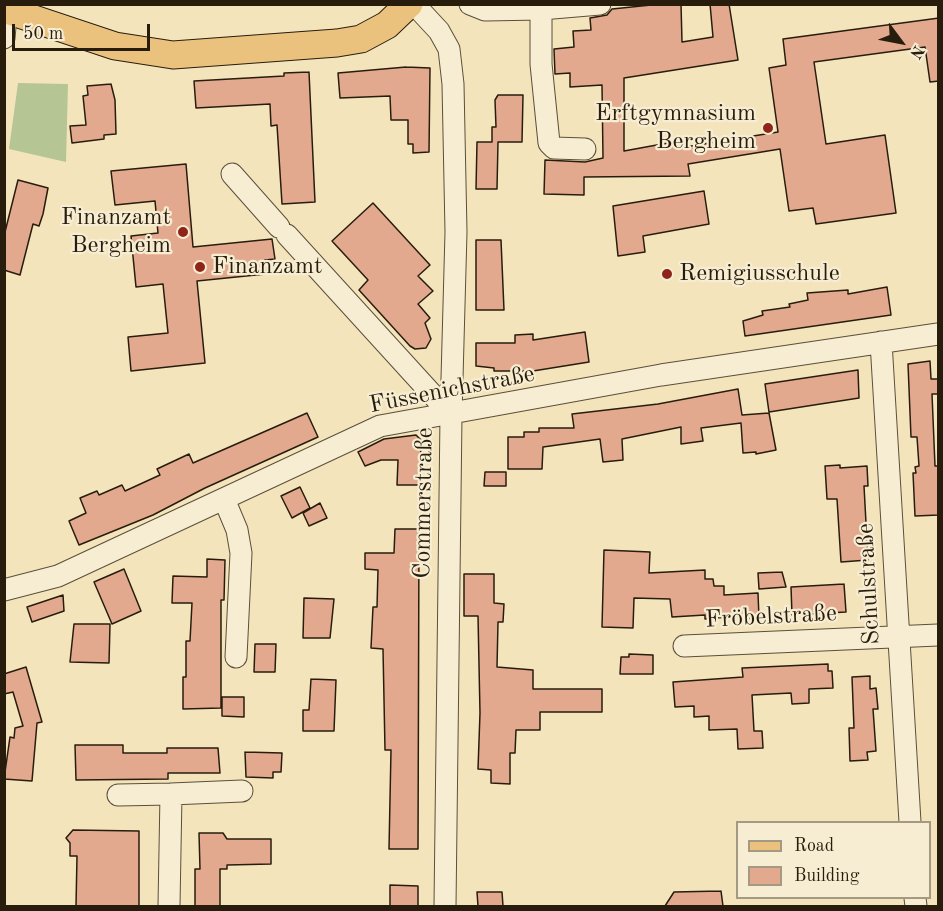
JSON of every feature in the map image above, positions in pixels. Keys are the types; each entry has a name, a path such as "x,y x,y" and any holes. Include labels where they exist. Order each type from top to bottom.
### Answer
{"main road":[{"path":"6,7 115,46 174,55 338,43 362,39 387,25 409,4"}],"street":[{"name":"Commerstraße","path":"414,4 439,31 449,49 453,84 456,232 451,415 445,906"},
{"path":"470,4 485,10 541,9 600,4"},
{"path":"4,38 6,7"},
{"path":"541,9 541,64 549,143 554,148 585,149"},
{"path":"232,174 451,415"},
{"name":"Füssenichstraße","path":"4,590 58,576 380,426 451,415 661,375 939,334"},
{"name":"Schulstraße","path":"881,342 910,821"},
{"path":"224,499 237,530 241,553 236,657"},
{"name":"Fröbelstraße","path":"684,646 939,635"},
{"path":"118,795 242,791"},
{"path":"169,906 171,794"}],"green space":[{"path":"18,83 68,84 66,162 9,149"}],"building":[{"path":"681,4 682,42 713,37 710,4 729,4 738,60 624,78 624,151 684,140 685,147 778,132 769,68 786,65 783,39 939,18 939,81 930,82 925,47 814,62 826,144 885,135 896,213 816,224 813,208 789,211 780,149 688,164 690,176 584,177 584,195 544,194 545,160 585,162 603,158 602,85 570,87 570,73 555,74 554,49 574,47 573,31 591,30 590,18 607,15 612,9"},
{"path":"406,67 430,68 429,152 413,153 413,144 408,144 408,120 391,120 390,96 340,98 338,73"},
{"path":"309,72 315,202 282,204 277,125 271,126 270,104 196,108 194,81 284,76 284,73"},
{"path":"111,84 115,100 116,134 104,135 104,139 72,143 70,126 86,125 83,96 88,95 87,86"},
{"path":"498,95 523,95 522,142 498,142 497,189 476,189 477,142 492,142 492,127 496,127 495,100"},
{"name":"Finanzamt","path":"186,164 193,247 272,239 275,259 265,260 266,274 197,281 205,363 131,371 128,337 168,333 163,284 136,287 131,236 158,233 155,201 115,205 111,171"},
{"path":"18,180 48,188 39,226 33,224 20,275 4,270 4,236"},
{"path":"704,191 709,224 643,236 645,252 618,256 613,206"},
{"path":"373,203 430,265 418,276 433,291 418,304 430,318 425,323 431,339 426,348 415,349 410,346 359,290 368,280 332,241"},
{"path":"476,240 501,240 504,310 476,310"},
{"path":"887,287 891,315 745,336 743,321 763,315 762,311 790,307 789,304 808,300 807,293 848,290 848,294"},
{"path":"585,332 589,362 533,371 494,371 494,368 476,366 476,343 515,343 515,335 533,334 533,340"},
{"path":"930,361 931,379 939,379 939,394 932,394 935,466 939,466 939,515 915,516 913,473 916,473 915,467 919,466 917,437 911,437 908,364"},
{"path":"858,370 859,398 769,412 765,384"},
{"path":"738,389 742,415 769,413 776,450 756,454 756,452 743,453 741,423 701,428 703,441 681,444 681,427 622,439 623,460 603,462 600,439 543,447 542,469 508,469 508,437 524,437 524,432 539,432 539,428 574,428 572,414 658,404"},
{"path":"307,413 318,437 205,488 153,515 79,545 69,521 86,513 80,498 97,491 99,495 122,485 125,491 160,475 157,469 189,454 193,463"},
{"path":"416,435 421,440 420,485 397,485 398,460 381,460 365,466 358,452 384,439"},
{"path":"840,465 840,468 867,466 868,486 864,486 868,560 841,562 837,499 827,499 825,466"},
{"path":"485,472 506,472 506,486 484,486"},
{"path":"300,487 310,508 292,518 281,496"},
{"path":"320,503 327,518 309,526 303,513"},
{"path":"395,529 419,529 418,849 389,849 391,750 385,750 383,649 371,648 373,607 377,607 378,570 365,569 365,553 394,553"},
{"path":"604,550 650,552 649,573 705,570 705,579 713,579 714,586 724,586 724,595 758,593 759,618 740,619 739,616 705,619 705,615 672,617 670,599 634,598 633,628 602,627"},
{"path":"207,559 225,560 224,600 221,600 221,708 183,709 186,641 190,641 192,603 172,603 173,576 207,577"},
{"path":"124,569 141,611 112,624 94,582"},
{"path":"782,572 786,587 759,589 758,573"},
{"path":"464,574 494,574 494,603 504,604 503,622 498,622 497,667 533,670 533,689 602,689 602,712 540,712 540,730 516,730 515,753 510,753 510,784 491,783 491,770 478,769 480,713 478,616 464,616"},
{"path":"844,584 846,612 792,615 791,587"},
{"path":"63,595 64,611 32,622 27,607"},
{"path":"304,598 334,599 330,638 303,638"},
{"path":"74,624 110,624 109,663 70,662"},
{"path":"255,644 276,644 275,672 254,672"},
{"path":"629,654 653,655 653,674 620,674 621,657 629,657"},
{"path":"828,664 828,671 832,671 833,688 809,689 809,703 792,704 791,693 752,695 754,731 762,731 763,748 738,749 737,729 709,730 709,716 694,717 694,706 675,707 673,682 743,677 742,668"},
{"path":"26,667 42,722 37,723 32,781 4,779 10,737 14,738 15,728 23,726 13,692 4,694 4,674"},
{"path":"870,676 870,689 876,688 878,709 873,709 876,751 867,752 868,760 850,761 849,728 854,728 852,677"},
{"path":"311,679 336,680 334,731 303,731 303,710 309,710"},
{"path":"222,697 244,697 244,717 222,716"},
{"path":"75,745 123,745 123,753 167,753 167,748 218,748 220,773 168,773 168,779 76,780"},
{"path":"245,752 282,753 281,772 273,772 273,778 246,777"},
{"path":"73,830 139,831 139,906 76,906 77,856 70,856 70,843 66,838"},
{"path":"199,833 223,833 227,839 271,839 271,864 227,865 227,869 220,869 220,906 195,906 195,869 200,869"},
{"path":"390,885 418,886 418,906 390,906"},
{"path":"721,891 723,906 665,906 674,892"},
{"path":"477,892 502,892 503,906 478,906"}],"place":[{"name":"Erftgymnasium Bergheim","path":"768,128"},
{"name":"Finanzamt Bergheim","path":"183,232"},
{"name":"Finanzamt","path":"200,267"},
{"name":"Remigiusschule","path":"667,274"}]}
